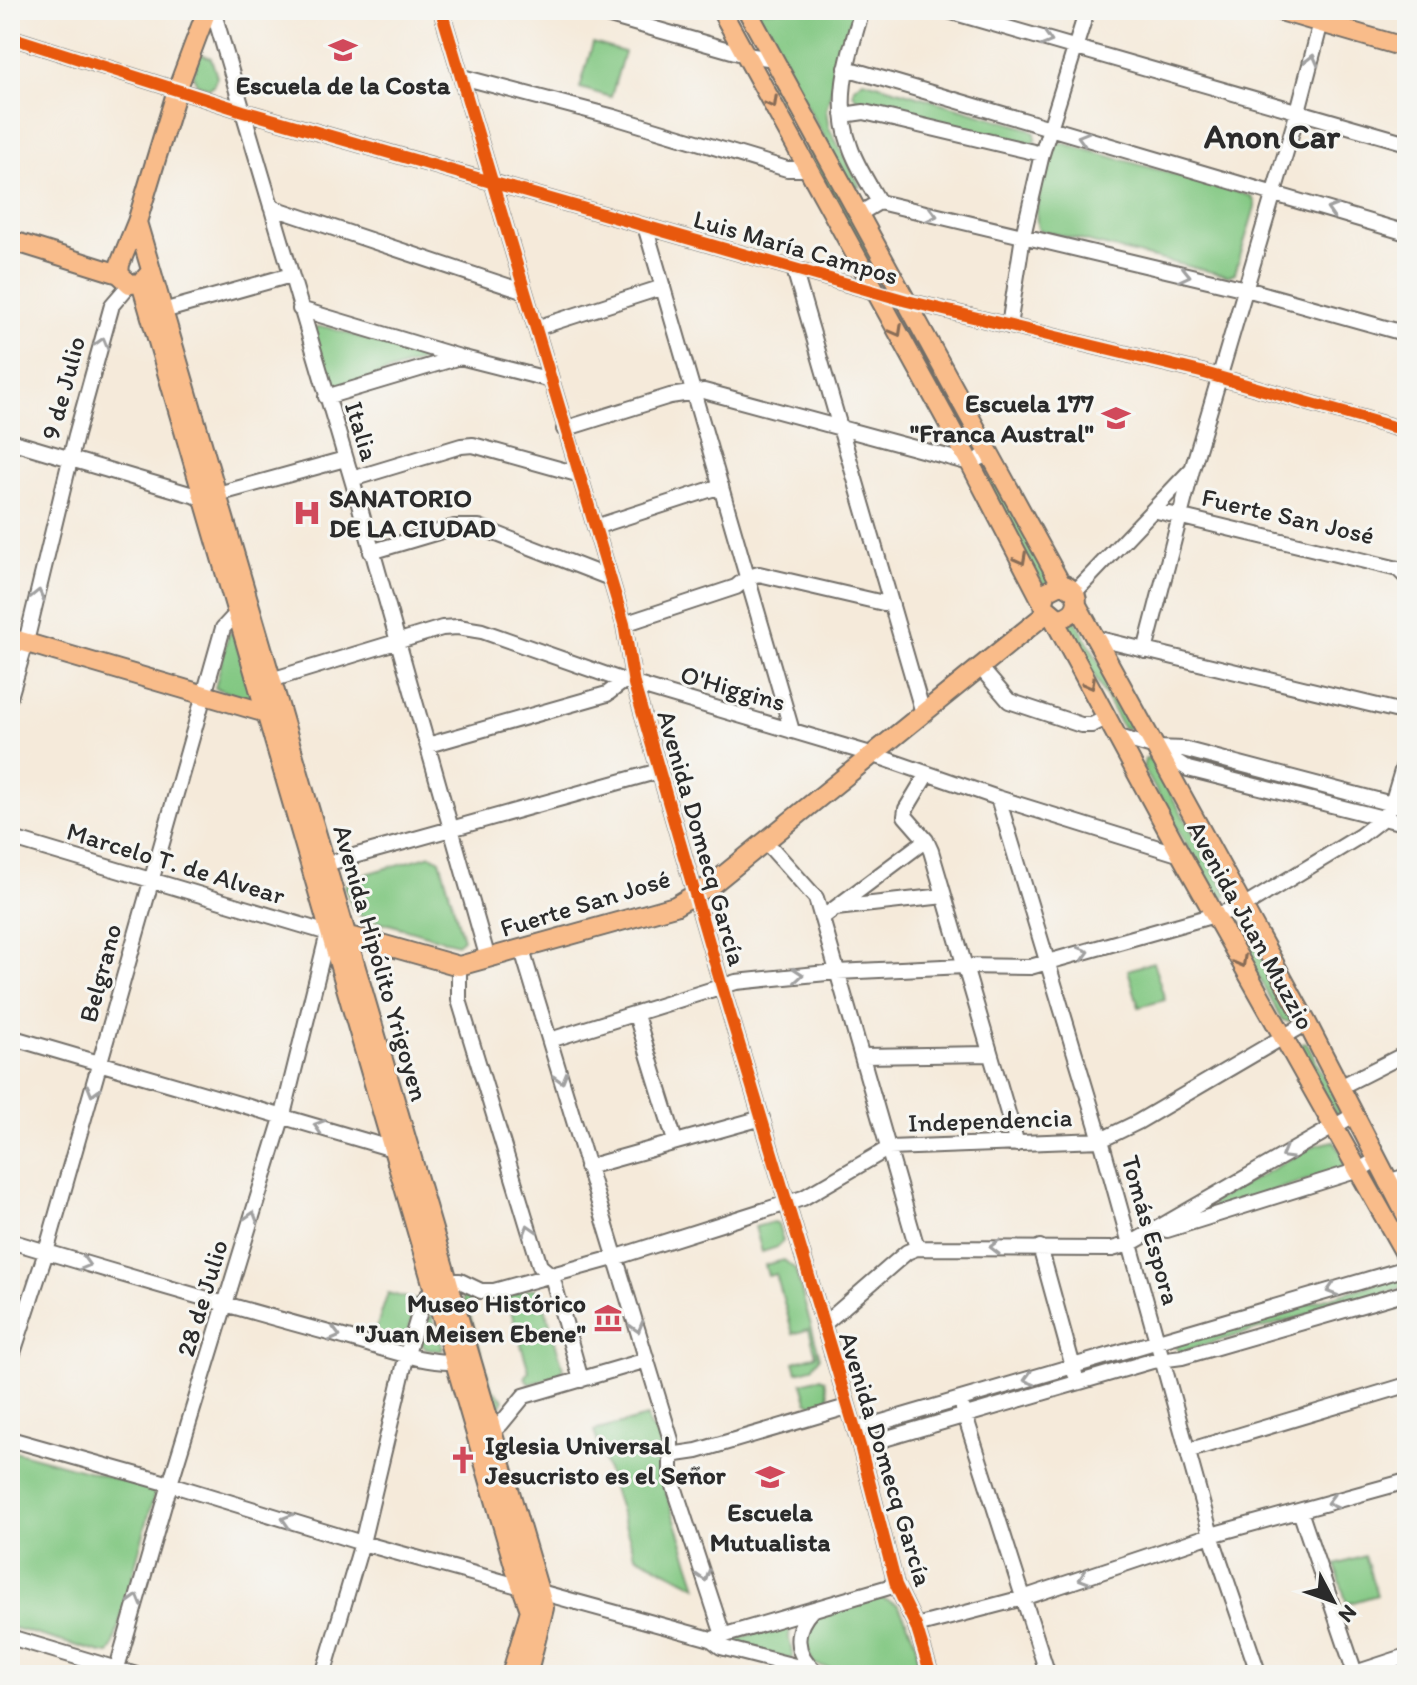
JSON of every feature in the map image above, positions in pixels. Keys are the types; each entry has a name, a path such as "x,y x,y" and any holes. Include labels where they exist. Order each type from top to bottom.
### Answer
{"main road":[{"path":"10,240 135,272 137,222 177,90 210,10"},
{"name":"Avenida Juan Muzzio","path":"721,10 1181,855 1407,1257"},
{"name":"Avenida Juan Muzzio","path":"747,10 989,454 1071,594 1307,1023 1407,1217"},
{"path":"1277,10 1324,14 1407,48"},
{"name":"Avenida Hipólito Yrigoyen","path":"135,272 163,311 210,497 337,934 485,1433 544,1608 527,1675"},
{"name":"Avenida Hipólito Yrigoyen","path":"135,272 210,497"},
{"path":"1047,591 1071,594 1069,616 1048,610 1047,591"},
{"name":"Fuerte San José","path":"337,934 459,966 675,906 696,896 766,842 1048,610"},
{"name":"Avenida Hipólito Yrigoyen","path":"243,612 271,680 272,711"},
{"path":"18,640 202,695 272,711"},
{"name":"Avenida Hipólito Yrigoyen","path":"485,1433 521,1585 530,1610 511,1675"}],"street":[{"path":"10,23 13,10"},
{"name":"Italia","path":"210,10 352,479 488,959"},
{"name":"Avenida Domecq García","path":"441,10 624,624 629,683 659,771 860,1446 896,1585 916,1626 931,1675"},
{"path":"589,10 746,55 775,59"},
{"path":"862,10 846,68 843,115 850,146 879,202"},
{"path":"945,10 1407,143"},
{"path":"1009,326 1023,236 1042,154 1087,10"},
{"path":"1145,651 1192,470 1275,193 1324,14"},
{"name":"Luis María Campos","path":"10,37 243,111 907,301 1219,377 1407,431"},
{"path":"846,68 1407,233"},
{"path":"462,77 614,117 787,169 809,169"},
{"path":"843,115 864,112 1042,154"},
{"path":"859,214 879,202 1246,289 1407,334"},
{"path":"271,207 525,292"},
{"path":"645,226 792,731"},
{"path":"794,269 923,713"},
{"name":"9 de Julio","path":"10,697 18,640 112,305 135,272"},
{"path":"163,311 291,275"},
{"path":"536,328 663,287"},
{"path":"300,309 460,357 551,380"},
{"path":"326,397 460,357"},
{"path":"564,429 694,391 718,393 970,463 989,454"},
{"path":"10,441 210,497 345,459"},
{"path":"352,479 473,445 577,474"},
{"name":"Fuerte San José","path":"1071,594 1192,470"},
{"path":"595,527 721,486"},
{"name":"Fuerte San José","path":"1153,510 1398,569 1407,578"},
{"path":"371,552 455,527 479,527 610,578"},
{"path":"624,624 736,587 748,577 759,574 892,605"},
{"name":"Belgrano","path":"10,1362 46,1252 101,1062 202,695 223,628 243,612"},
{"name":"O'Higgins","path":"271,680 442,628 472,628 629,683 874,755 998,798 1181,855"},
{"path":"1095,638 1407,713"},
{"path":"979,666 1009,701 1081,725 1092,725 1108,717"},
{"path":"428,745 607,694 629,683"},
{"path":"1119,737 1156,748 1183,749 1407,808"},
{"path":"1156,748 1188,769 1407,824"},
{"path":"550,1040 736,982 837,972 964,966 1030,967 1243,907 1360,836 1383,818 1392,804 1407,754"},
{"path":"318,866 659,771"},
{"path":"927,774 905,816 926,840 1017,1144"},
{"name":"Tomás Espora","path":"998,798 1101,1140 1211,1535 1259,1675"},
{"name":"Marcelo T. de Alvear","path":"10,838 337,934"},
{"path":"822,918 926,840"},
{"path":"766,842 816,898 917,1248"},
{"path":"836,908 944,896"},
{"name":"28 de Julio","path":"116,1672 337,934"},
{"path":"522,950 671,1440 671,1477 721,1647 823,1673"},
{"path":"459,966 459,1000 540,1266 552,1276 581,1380"},
{"path":"636,1015 675,1141"},
{"name":"Independencia","path":"440,1284 460,1281 481,1291 494,1291 617,1257 803,1198 889,1148 1101,1140 1138,1122 1307,1023"},
{"path":"10,1037 400,1147"},
{"path":"1340,1087 1407,1053"},
{"path":"863,1056 990,1054"},
{"path":"1130,1244 1354,1115"},
{"path":"587,1167 762,1118"},
{"path":"823,1325 907,1252 917,1248 1112,1249 1359,1170 1376,1160"},
{"path":"1387,1182 1407,1176"},
{"path":"10,1241 226,1305 407,1354 447,1364 463,1360"},
{"path":"1040,1247 1077,1382"},
{"path":"855,1430 1407,1268"},
{"path":"323,1675 362,1543 407,1354 423,1301 440,1284"},
{"path":"860,1446 1077,1382 1182,1357 1407,1292"},
{"path":"485,1433 524,1396 647,1360"},
{"path":"1187,1451 1407,1385"},
{"path":"960,1399 1048,1675"},
{"path":"670,1455 697,1451 847,1407"},
{"path":"10,1439 362,1543 717,1637 896,1585"},
{"path":"916,1626 1023,1598 1211,1535 1407,1481"},
{"path":"1300,1511 1352,1674 1407,1656"},
{"path":"812,1609 801,1626 798,1644 804,1659 823,1673"},
{"path":"10,1637 116,1672 137,1675"},
{"path":"919,1675 925,1654"}],"green space":[{"path":"754,10 853,10 826,110 829,128 861,187 851,186"},
{"path":"593,43 624,52 611,97 580,88"},
{"path":"202,54 211,58 217,77 209,88 197,84 193,76"},
{"path":"774,76 881,269 876,275 768,79"},
{"path":"863,80 1030,129 1035,133 1036,140 1030,145 860,105 853,93 854,87"},
{"path":"1059,142 1251,196 1255,207 1235,273 1228,276 1039,230 1037,212 1041,184"},
{"path":"903,313 975,440 970,446 897,316"},
{"path":"316,327 326,327 419,355 421,361 337,389 330,387 311,335"},
{"path":"992,477 997,479 1054,580 1044,586 986,482"},
{"path":"1074,617 1132,722 1128,729 1122,727 1065,622"},
{"path":"233,632 253,698 251,700 215,688 228,635"},
{"path":"1181,755 1350,799 1348,804 1179,760"},
{"path":"1150,758 1227,893 1223,899 1216,899 1143,767 1145,759"},
{"path":"431,855 440,860 463,939 457,944 361,916 353,910 345,886 349,879"},
{"path":"1234,918 1240,920 1293,1015 1290,1022 1282,1020 1230,925"},
{"path":"1153,962 1165,1000 1139,1007 1128,970"},
{"path":"1306,1042 1342,1112 1336,1115 1298,1046"},
{"path":"1334,1141 1346,1161 1340,1170 1213,1209 1215,1201 1316,1145"},
{"path":"773,1222 778,1224 783,1241 778,1247 762,1252 755,1227"},
{"path":"784,1260 795,1269 820,1357 812,1368 797,1372 794,1362 816,1355 809,1329 793,1334 776,1274 768,1276 765,1265"},
{"path":"1399,1277 1404,1282 1401,1288 1180,1352 1176,1347 1180,1341"},
{"path":"534,1288 541,1293 563,1368 557,1376 529,1384 525,1378 529,1371 510,1308 501,1301 504,1297"},
{"path":"461,1290 472,1298 468,1309 492,1389 504,1399 498,1412 495,1412"},
{"path":"388,1293 417,1301 407,1335 398,1339 375,1332"},
{"path":"431,1313 443,1349 441,1351 426,1348 421,1343"},
{"path":"820,1378 825,1380 829,1397 825,1403 815,1406 807,1401 802,1383"},
{"path":"647,1417 649,1426 659,1434 665,1490 697,1586 635,1555 594,1431"},
{"path":"10,1450 150,1488 155,1492 109,1653 10,1627"},
{"path":"1365,1556 1377,1595 1347,1604 1335,1565"},
{"path":"879,1597 898,1605 911,1630 918,1658 912,1675 853,1675 814,1664 801,1638 815,1615"},
{"path":"790,1623 791,1659 727,1642"}],"cycle path":[{"path":"441,10 624,624 634,684 860,1446 896,1585 916,1626 931,1675"},
{"path":"10,37 243,111 907,301 1201,372 1407,431"}],"place":[{"name":"Escuela de la Costa","path":"343,50"},
{"name":"Escuela 177 \"Franca Austral\"","path":"1116,418"},
{"name":"SANATORIO DE LA CIUDAD","path":"307,513"},
{"name":"Museo Histórico \"Juan Meisen Ebene\"","path":"608,1318"},
{"name":"Iglesia Universal Jesucristo es el Señor","path":"463,1460"},
{"name":"Escuela Mutualista","path":"770,1477"}],"district":[{"name":"Anon Car","path":"1272,136"}]}
